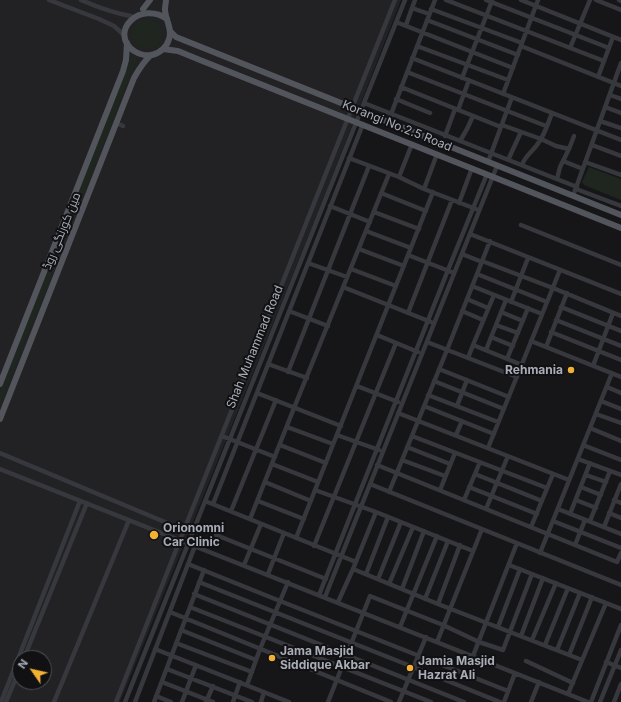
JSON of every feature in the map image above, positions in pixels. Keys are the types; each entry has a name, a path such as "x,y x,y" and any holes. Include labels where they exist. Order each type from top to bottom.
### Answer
{"main road":[{"path":"150,0 143,9 131,16 125,29 127,43 137,53 144,55 158,53 163,49 170,38 171,32 165,9 166,0"},
{"path":"143,9 156,11 167,19"},
{"name":"Korangi No.2.5 Road","path":"171,32 176,37 621,215"},
{"name":"مین کورنگی روڈ","path":"0,384 123,71 126,60 127,43"},
{"name":"Korangi No.2.5 Road","path":"163,49 178,51 621,228"},
{"name":"مین کورنگی روڈ","path":"0,419 25,364 116,123 137,73 145,60 151,55"}],"street":[{"path":"49,0 114,26 125,36"},
{"path":"81,0 102,9 131,16"},
{"name":"Shah Muhammad Road","path":"116,702 395,0"},
{"name":"Shah Muhammad Road","path":"125,702 405,0"},
{"path":"406,25 415,0"},
{"path":"388,122 435,0"},
{"path":"446,0 604,60"},
{"path":"486,0 492,1 609,48"},
{"path":"521,0 621,40"},
{"path":"503,94 538,0"},
{"path":"570,48 590,0"},
{"path":"596,0 621,10"},
{"path":"462,78 492,1"},
{"path":"412,8 481,28 621,86"},
{"path":"427,20 518,55"},
{"path":"396,22 513,68"},
{"path":"598,76 613,37"},
{"path":"417,46 508,80"},
{"path":"412,58 621,140"},
{"path":"573,196 621,63"},
{"path":"407,72 546,126"},
{"path":"445,136 469,80"},
{"path":"401,87 473,116 541,139 556,146 569,149"},
{"path":"610,95 621,99"},
{"path":"488,162 512,97"},
{"path":"396,99 430,113"},
{"path":"364,103 557,179 621,206"},
{"path":"605,107 621,113"},
{"path":"522,165 525,158 541,139 552,113"},
{"path":"460,141 473,116"},
{"path":"600,120 621,128"},
{"path":"116,123 123,126"},
{"path":"213,504 363,124"},
{"path":"508,160 521,132"},
{"path":"557,179 560,167 574,136"},
{"path":"399,177 412,144"},
{"path":"592,145 621,156"},
{"path":"424,189 437,154"},
{"path":"349,158 399,177 424,189 479,211"},
{"path":"563,161 583,169"},
{"path":"585,162 621,175"},
{"path":"288,372 369,166"},
{"path":"319,595 473,208 490,175 497,166"},
{"path":"459,203 472,168"},
{"path":"250,519 389,174"},
{"path":"325,597 479,211 490,175"},
{"path":"296,538 434,192"},
{"path":"382,193 426,211"},
{"path":"408,313 452,200"},
{"path":"330,206 370,222"},
{"path":"374,212 419,229"},
{"path":"522,225 621,265"},
{"path":"366,231 411,248"},
{"path":"470,234 621,294"},
{"path":"389,492 490,241"},
{"path":"359,249 404,266"},
{"path":"462,254 567,293 621,316"},
{"path":"408,255 454,273"},
{"path":"486,350 501,312 516,290 528,258"},
{"path":"308,263 347,278"},
{"path":"351,269 396,286"},
{"path":"488,448 560,270"},
{"path":"477,274 547,302"},
{"path":"472,286 542,314"},
{"path":"344,287 434,323"},
{"path":"546,346 567,293"},
{"path":"468,358 494,295"},
{"path":"467,299 488,308"},
{"path":"561,307 621,331"},
{"path":"507,359 528,308"},
{"path":"271,310 279,313"},
{"path":"289,311 328,326"},
{"path":"462,311 484,320"},
{"path":"501,312 523,321"},
{"path":"593,366 613,313"},
{"path":"556,320 621,346"},
{"path":"496,325 518,333"},
{"path":"551,332 621,360"},
{"path":"377,335 422,354"},
{"path":"491,337 513,346"},
{"path":"531,341 621,377"},
{"path":"426,342 517,377"},
{"path":"314,546 396,343"},
{"path":"473,345 522,365"},
{"path":"268,364 307,378"},
{"path":"439,369 509,397"},
{"path":"540,553 612,374"},
{"path":"457,406 467,380"},
{"path":"434,381 504,409"},
{"path":"356,386 402,403"},
{"path":"606,387 621,393"},
{"path":"257,393 341,426"},
{"path":"428,395 498,422"},
{"path":"231,511 276,400"},
{"path":"601,401 621,409"},
{"path":"424,406 494,434"},
{"path":"398,413 569,480"},
{"path":"596,414 621,423"},
{"path":"456,435 462,421"},
{"path":"287,427 334,444"},
{"path":"590,428 621,441"},
{"path":"337,435 383,452"},
{"path":"222,436 275,457"},
{"path":"412,436 547,488"},
{"path":"280,444 326,463"},
{"path":"583,445 621,460"},
{"path":"407,447 450,464"},
{"path":"0,453 184,530 188,543"},
{"path":"440,490 455,453"},
{"path":"486,509 508,456"},
{"path":"578,459 621,475"},
{"path":"402,460 445,476"},
{"path":"464,500 480,462"},
{"path":"570,514 590,463"},
{"path":"272,464 318,482"},
{"path":"377,465 617,562 621,553"},
{"path":"0,469 589,702 621,625"},
{"path":"575,545 596,508 610,471"},
{"path":"475,474 542,501"},
{"path":"531,527 553,474"},
{"path":"586,475 606,482"},
{"path":"265,482 311,501"},
{"path":"370,484 621,585"},
{"path":"581,487 601,495"},
{"path":"604,527 620,487"},
{"path":"469,488 536,514"},
{"path":"315,490 376,512 473,551"},
{"path":"1,702 80,500"},
{"path":"576,500 596,508"},
{"path":"614,500 621,503"},
{"path":"204,501 356,562"},
{"path":"258,501 304,519"},
{"path":"27,650 87,503"},
{"path":"558,509 621,534"},
{"path":"338,602 376,512"},
{"path":"609,513 621,518"},
{"path":"366,574 388,517"},
{"path":"54,702 129,520"},
{"path":"553,521 621,548"},
{"path":"378,579 401,522"},
{"path":"244,565 261,524"},
{"path":"390,584 413,527"},
{"path":"437,642 482,529"},
{"path":"402,589 424,531"},
{"path":"268,574 284,533"},
{"path":"216,534 326,579"},
{"path":"400,627 437,536"},
{"path":"65,539 72,541"},
{"path":"425,599 448,541"},
{"path":"473,656 517,543"},
{"path":"438,604 460,545"},
{"path":"135,702 195,546"},
{"path":"188,564 508,691"},
{"path":"509,565 621,609"},
{"path":"353,569 425,599 582,660"},
{"path":"498,627 520,569"},
{"path":"154,702 204,570"},
{"path":"328,702 370,596 443,625 479,642 502,650 532,574"},
{"path":"521,636 543,578"},
{"path":"199,582 500,702"},
{"path":"247,685 260,649 288,582"},
{"path":"532,640 556,583"},
{"path":"545,645 568,588"},
{"path":"557,650 580,593"},
{"path":"194,594 464,702"},
{"path":"569,655 592,597"},
{"path":"568,694 606,603"},
{"path":"190,607 404,690 431,702"},
{"path":"170,612 391,702"},
{"path":"36,613 41,615"},
{"path":"181,630 256,660"},
{"path":"399,702 426,637"},
{"path":"176,643 252,672"},
{"path":"155,649 289,702"},
{"path":"600,702 621,650"},
{"path":"526,661 573,682"},
{"path":"606,662 621,668"},
{"path":"182,702 196,665"},
{"path":"167,669 252,702"},
{"path":"504,702 515,673"},
{"path":"162,682 207,701 213,702"},
{"path":"233,702 240,682"},
{"path":"531,702 539,682"},
{"path":"614,702 621,684"},
{"path":"207,701 213,686"},
{"path":"6,702 12,687"},
{"path":"261,702 264,692"},
{"path":"156,696 171,702"}],"shaded area":[{"path":"0,0 401,0 325,195 120,702 0,702"},
{"path":"147,19 158,23 162,34 158,45 147,49 136,45 132,34 136,23"},
{"path":"131,56 135,56 137,58 136,61 0,405 0,392"},
{"path":"589,167 621,179 621,200 584,185 582,182"}],"place":[{"name":"Rehmania","path":"571,370"},
{"name":"Orionomni Car Clinic","path":"154,535"},
{"name":"Jama Masjid Siddique Akbar","path":"272,658"},
{"name":"Jamia Masjid Hazrat Ali","path":"410,668"}]}
